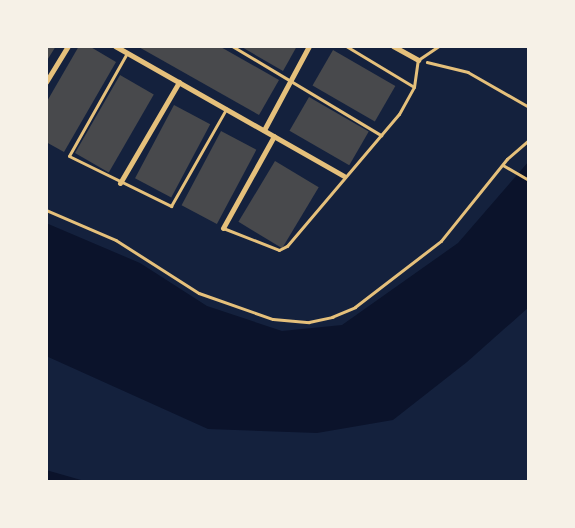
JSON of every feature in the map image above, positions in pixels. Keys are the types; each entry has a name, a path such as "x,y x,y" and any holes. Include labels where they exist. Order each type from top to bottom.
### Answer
{"street":[{"path":"46,82 68,46"},
{"path":"115,46 344,176"},
{"path":"264,130 309,46"},
{"path":"393,46 418,60"},
{"path":"120,183 179,82"},
{"path":"223,228 274,136"}],"lane":[{"path":"232,46 292,79 381,135"},
{"path":"346,46 414,87"},
{"path":"223,228 282,250 399,114 414,87 418,60 439,46"},
{"path":"125,50 69,156 120,183 171,206 226,109"}],"path":[{"path":"418,60 468,72 529,107"},
{"path":"46,210 116,240 199,292 273,319 309,322 332,317 355,307 440,241 503,165 529,140"},
{"path":"503,165 529,180"}],"water":[{"path":"529,161 529,307 467,362 393,420 317,433 208,429 46,356 46,223 140,263 207,306 282,331 342,325 458,243"},
{"path":"46,470 88,482 46,482"}],"building":[{"path":"46,46 56,46 46,62"},
{"path":"79,46 89,46 116,62 64,152 46,142 46,103"},
{"path":"137,46 219,46 279,80 259,115"},
{"path":"240,46 297,46 283,71"},
{"path":"333,50 395,86 375,122 312,86"},
{"path":"120,75 154,94 109,172 75,153"},
{"path":"309,97 369,132 349,165 290,131"},
{"path":"174,105 210,124 171,198 135,178"},
{"path":"221,131 256,150 217,224 182,205"},
{"path":"275,161 319,187 282,248 238,222"}]}
